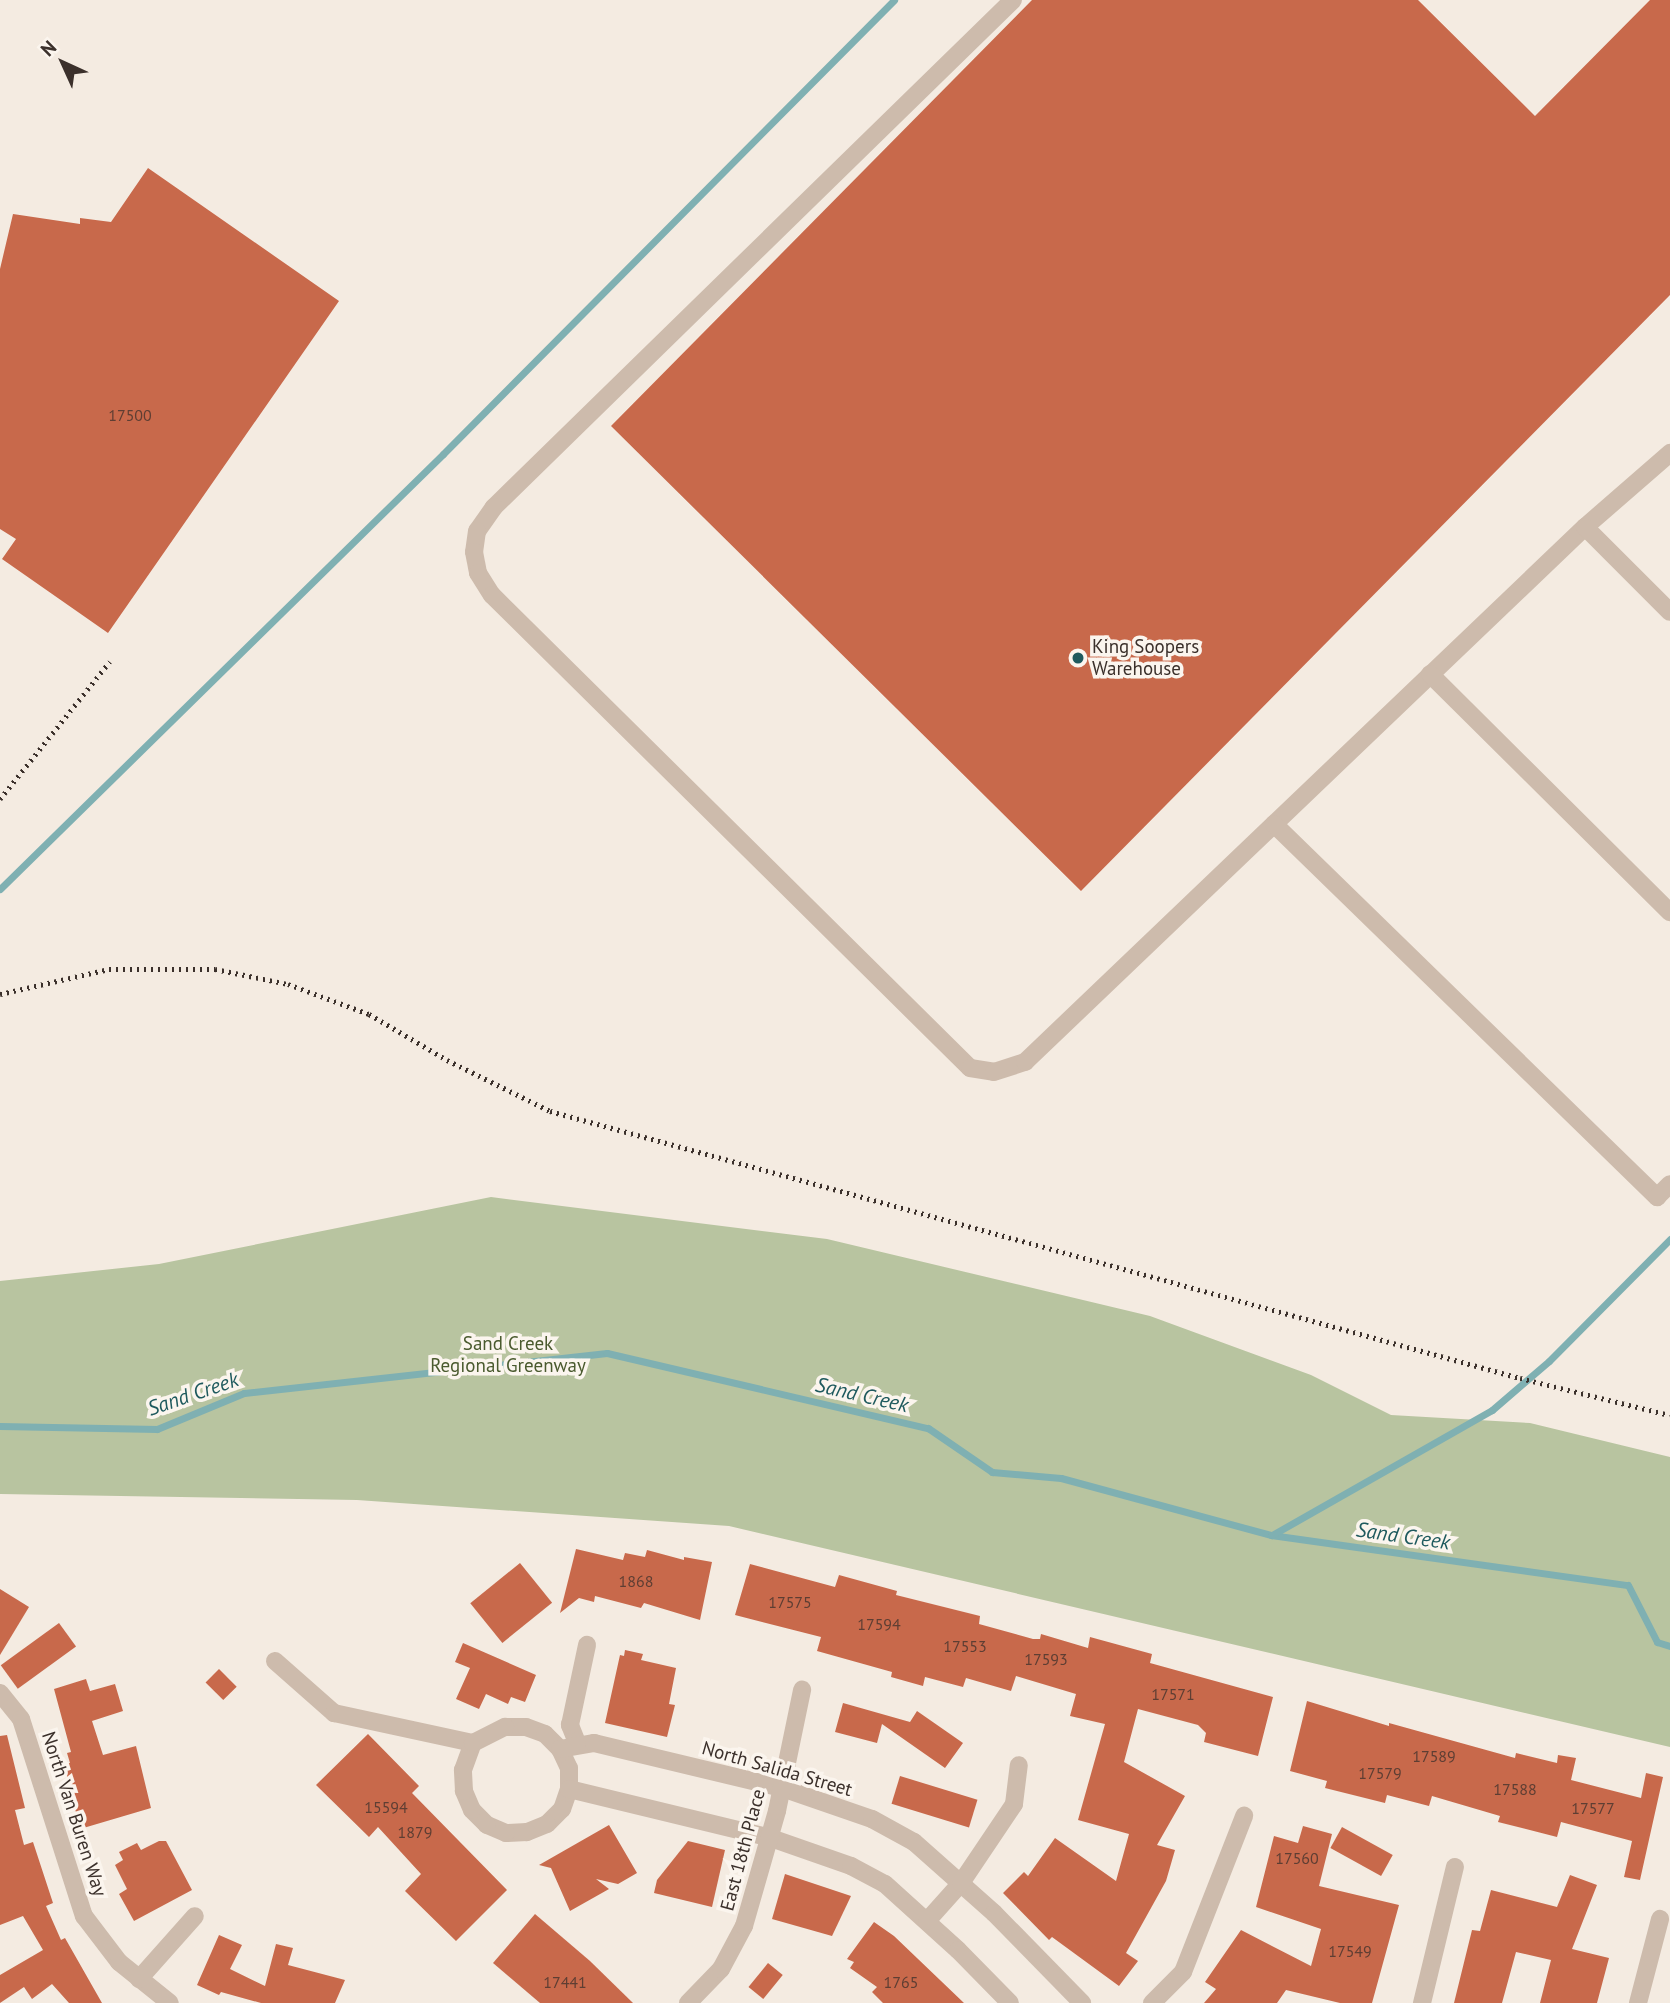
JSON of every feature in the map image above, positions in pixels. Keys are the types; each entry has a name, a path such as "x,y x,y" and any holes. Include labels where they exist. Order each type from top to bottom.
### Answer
{"street":[{"path":"1013,0 494,507 477,531 474,552 478,573 492,595 971,1068 994,1072 1025,1062 1585,527 1670,453"},
{"path":"1585,527 1670,612"},
{"path":"1430,674 1670,912"},
{"path":"1274,824 1657,1197 1670,1184"},
{"path":"473,1743 463,1770 464,1791 472,1810 487,1825 506,1833 527,1832 547,1824 562,1809 569,1789 570,1725 587,1646"},
{"path":"275,1661 334,1713 473,1743 505,1727 526,1727 569,1747"},
{"name":"East 18th Place","path":"688,2003 721,1969 744,1926 782,1788 802,1690"},
{"name":"North Van Buren Way","path":"0,1693 21,1719 84,1916 119,1962 170,2003"},
{"name":"North Salida Street","path":"569,1747 594,1743 782,1788 872,1819 914,1842 961,1883 1082,2003"},
{"path":"927,1921 961,1883 1014,1804 1019,1765"},
{"path":"569,1789 768,1837 851,1866 885,1884 927,1921 1010,2003"},
{"path":"1152,2003 1184,1972 1244,1816"},
{"path":"1422,2003 1455,1867"},
{"path":"139,1979 195,1916"},
{"path":"1638,2003 1660,1919"}],"green space":[{"name":"Sand Creek Regional Greenway","path":"491,1197 827,1239 1150,1316 1311,1375 1391,1415 1530,1423 1670,1457 1670,1747 729,1526 357,1500 0,1494 0,1281 159,1264"}],"building":[{"name":"King Soopers Warehouse","path":"1032,0 1418,0 1535,116 1650,0 1670,0 1670,295 1081,891 611,426"},
{"path":"148,168 339,301 108,633 2,559 16,539 0,529 0,269 13,214 80,224 80,218 111,222"},
{"path":"576,1549 623,1560 625,1553 645,1557 647,1550 684,1560 684,1557 712,1562 700,1620 644,1603 641,1608 595,1596 594,1602 579,1598 560,1613"},
{"path":"520,1563 552,1603 502,1643 470,1603"},
{"path":"750,1564 835,1587 839,1575 897,1591 896,1595 980,1616 979,1624 1033,1639 1040,1639 1041,1634 1088,1648 1090,1637 1152,1654 1150,1663 1273,1697 1258,1756 1204,1742 1206,1733 1198,1725 1138,1709 1124,1762 1185,1796 1157,1845 1175,1850 1166,1881 1126,1953 1138,1961 1119,1986 1052,1937 1049,1940 1003,1893 1024,1872 1028,1876 1055,1838 1116,1881 1129,1834 1078,1820 1105,1724 1070,1716 1076,1694 1016,1676 1011,1691 966,1678 963,1687 925,1677 923,1686 891,1677 892,1672 817,1651 821,1637 735,1615"},
{"path":"0,1589 29,1607 0,1655"},
{"path":"59,1623 76,1646 18,1689 1,1665"},
{"path":"463,1643 536,1675 525,1702 511,1697 508,1704 486,1694 479,1709 456,1699 470,1668 455,1662"},
{"path":"625,1650 643,1654 641,1660 676,1668 669,1704 675,1705 667,1737 605,1723 620,1655 624,1656"},
{"path":"219,1669 237,1687 223,1700 206,1682"},
{"path":"86,1679 90,1691 115,1684 123,1711 92,1721 103,1755 136,1746 151,1808 80,1829 64,1764 70,1763 67,1753 71,1752 54,1689"},
{"path":"1307,1701 1389,1726 1389,1723 1515,1758 1516,1753 1557,1763 1558,1755 1576,1758 1571,1780 1641,1798 1646,1773 1663,1777 1640,1880 1624,1877 1632,1841 1561,1822 1557,1837 1498,1822 1500,1816 1432,1796 1429,1806 1387,1795 1385,1803 1325,1788 1327,1781 1290,1771"},
{"path":"843,1703 910,1722 917,1711 963,1743 945,1768 882,1724 877,1743 835,1732"},
{"path":"368,1734 419,1786 412,1793 507,1890 456,1941 405,1891 421,1874 378,1827 369,1837 316,1785"},
{"path":"7,1735 25,1808 15,1810 24,1845 33,1842 53,1903 46,1906 61,1940 65,1938 102,2003 69,2003 52,1984 32,1999 24,1987 0,2003 0,1975 43,1950 23,1916 0,1925 0,1736"},
{"path":"900,1776 977,1800 969,1827 892,1804"},
{"path":"609,1825 637,1873 618,1884 596,1879 609,1889 570,1911 551,1868 539,1865"},
{"path":"1303,1826 1332,1834 1319,1886 1399,1905 1372,2003 1340,2003 1286,1990 1277,2003 1204,2003 1216,1989 1205,1982 1241,1930 1311,1966 1321,1929 1256,1907 1274,1836 1298,1843"},
{"path":"1342,1827 1393,1855 1381,1876 1330,1848"},
{"path":"159,1841 166,1841 192,1890 134,1921 119,1894 127,1889 115,1865 123,1860 119,1852 137,1843 141,1850"},
{"path":"688,1841 725,1850 712,1907 654,1893 657,1880"},
{"path":"785,1874 851,1896 832,1936 772,1919"},
{"path":"1570,1875 1597,1885 1572,1949 1609,1958 1597,2003 1540,2003 1551,1960 1516,1952 1502,2003 1454,2003 1472,1930 1480,1931 1491,1890 1557,1907"},
{"path":"535,1914 590,1961 633,2003 540,2003 493,1963"},
{"path":"874,1922 894,1936 964,2003 883,2003 872,1992 877,1987 850,1968 854,1962 847,1959"},
{"path":"219,1935 242,1945 230,1969 265,1986 276,1944 293,1948 288,1965 345,1980 335,2003 261,2003 221,1992 219,1995 197,1985"},
{"path":"768,1963 783,1975 763,1999 748,1987"}],"waterway":[{"path":"0,889 443,454 894,0"},
{"path":"1272,1535 1492,1410 1549,1361 1670,1239"},
{"name":"Sand Creek","path":"0,1426 157,1429 244,1393 607,1353 928,1428 992,1472 1061,1478 1271,1535 1628,1585 1657,1642 1670,1646"}],"railway":[{"path":"0,799 110,661"},
{"path":"0,994 109,969 215,969 288,984 369,1014 447,1060 550,1111 1520,1378 1670,1415"}],"place":[{"name":"King Soopers Warehouse","path":"1078,658"}]}
